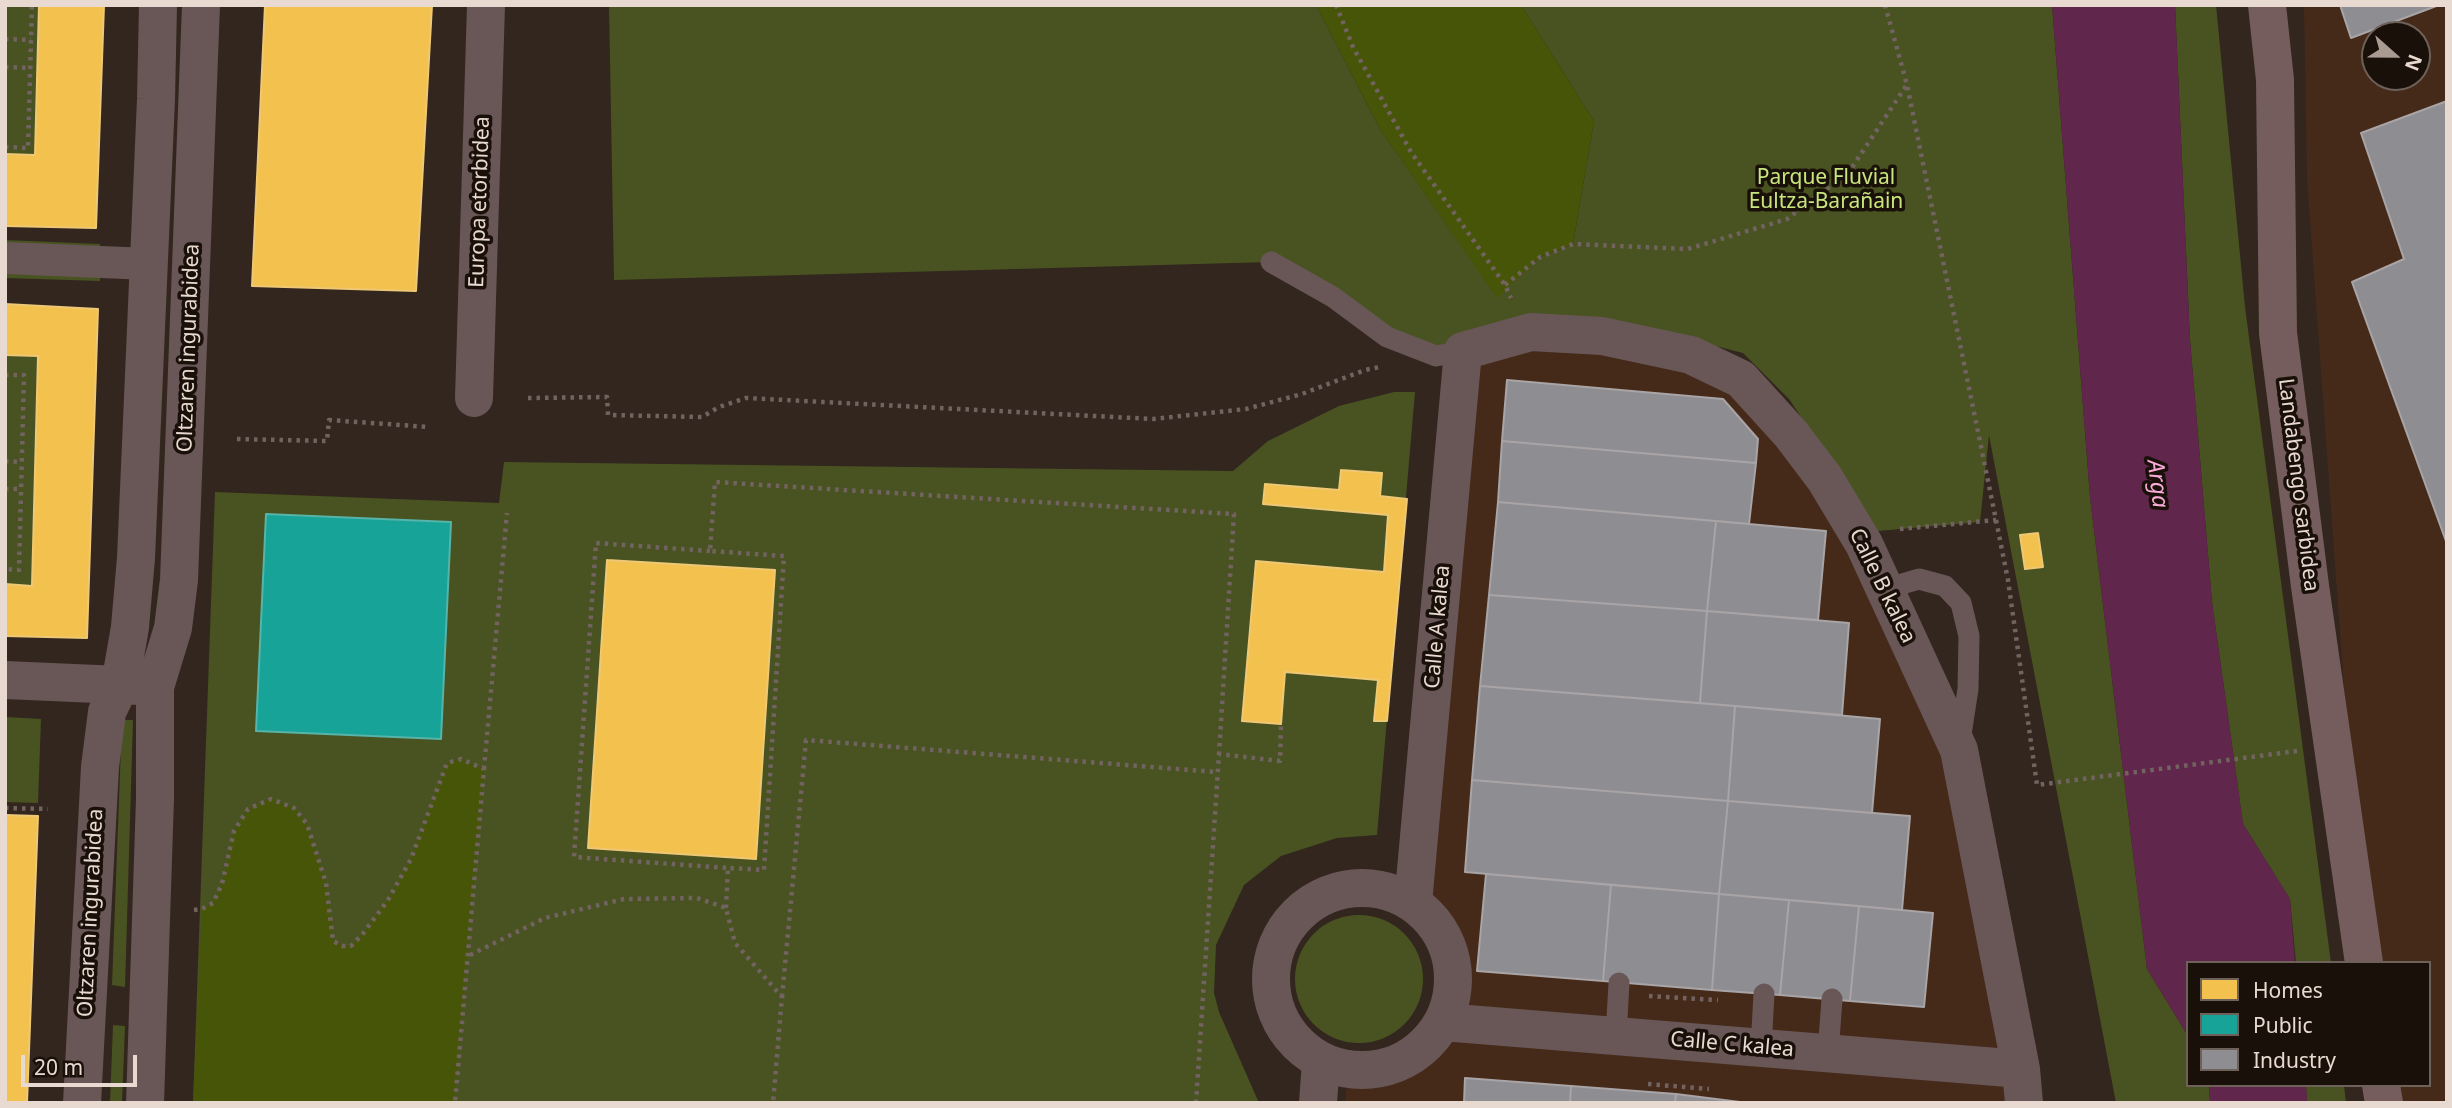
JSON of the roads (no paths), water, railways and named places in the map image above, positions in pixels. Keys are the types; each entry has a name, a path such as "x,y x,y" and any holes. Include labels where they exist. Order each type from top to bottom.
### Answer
{"highway":[{"name":"Landabengo sarbidea","path":"2267,5 2275,80 2278,332 2312,599 2364,961"}],"street":[{"name":"Oltzaren ingurabidea","path":"145,1103 155,798 130,627 136,558 158,5"},
{"name":"Oltzaren ingurabidea","path":"82,1103 85,1002 100,767 107,712 138,686 173,628 180,580 201,5"},
{"name":"Europa etorbidea","path":"474,398 486,5"},
{"path":"5,258 149,264"},
{"name":"Calle B kalea","path":"1449,353 1531,332 1602,336 1691,355 1741,379 1791,434 1825,479 1864,544 1959,750 2022,1086"},
{"name":"Calle A kalea","path":"1413,903 1449,353"},
{"path":"5,680 138,686"},
{"path":"1357,887 1387,890 1413,903 1433,920 1450,956 1453,969 1452,996 1443,1022 1431,1039 1414,1054 1397,1063 1378,1086 1348,1070 1321,1061 1297,1044 1280,1020 1271,991 1272,961 1283,932 1302,909 1337,891 1357,887"},
{"name":"Calle C kalea","path":"1443,1022 1828,1053 2022,1086"},
{"path":"1318,1103 1321,1061"}],"lane":[{"path":"1271,262 1333,297 1387,337 1449,353"},
{"path":"1885,589 1919,579 1945,586 1961,603 1969,636 1968,688 1959,750"},
{"path":"1616,1036 1619,983"},
{"path":"1761,1048 1764,994"},
{"path":"1828,1053 1832,999"}],"water":[{"name":"Arga","path":"2052,5 2175,5 2190,340 2212,602 2243,824 2290,899 2295,961 2186,961 2186,1033 2147,969 2090,497"},
{"path":"2209,1087 2306,1087 2307,1103 2210,1103"}],"park label":[{"name":"Parque Fluvial Eultza-Barañain","path":"1826,190"}]}
